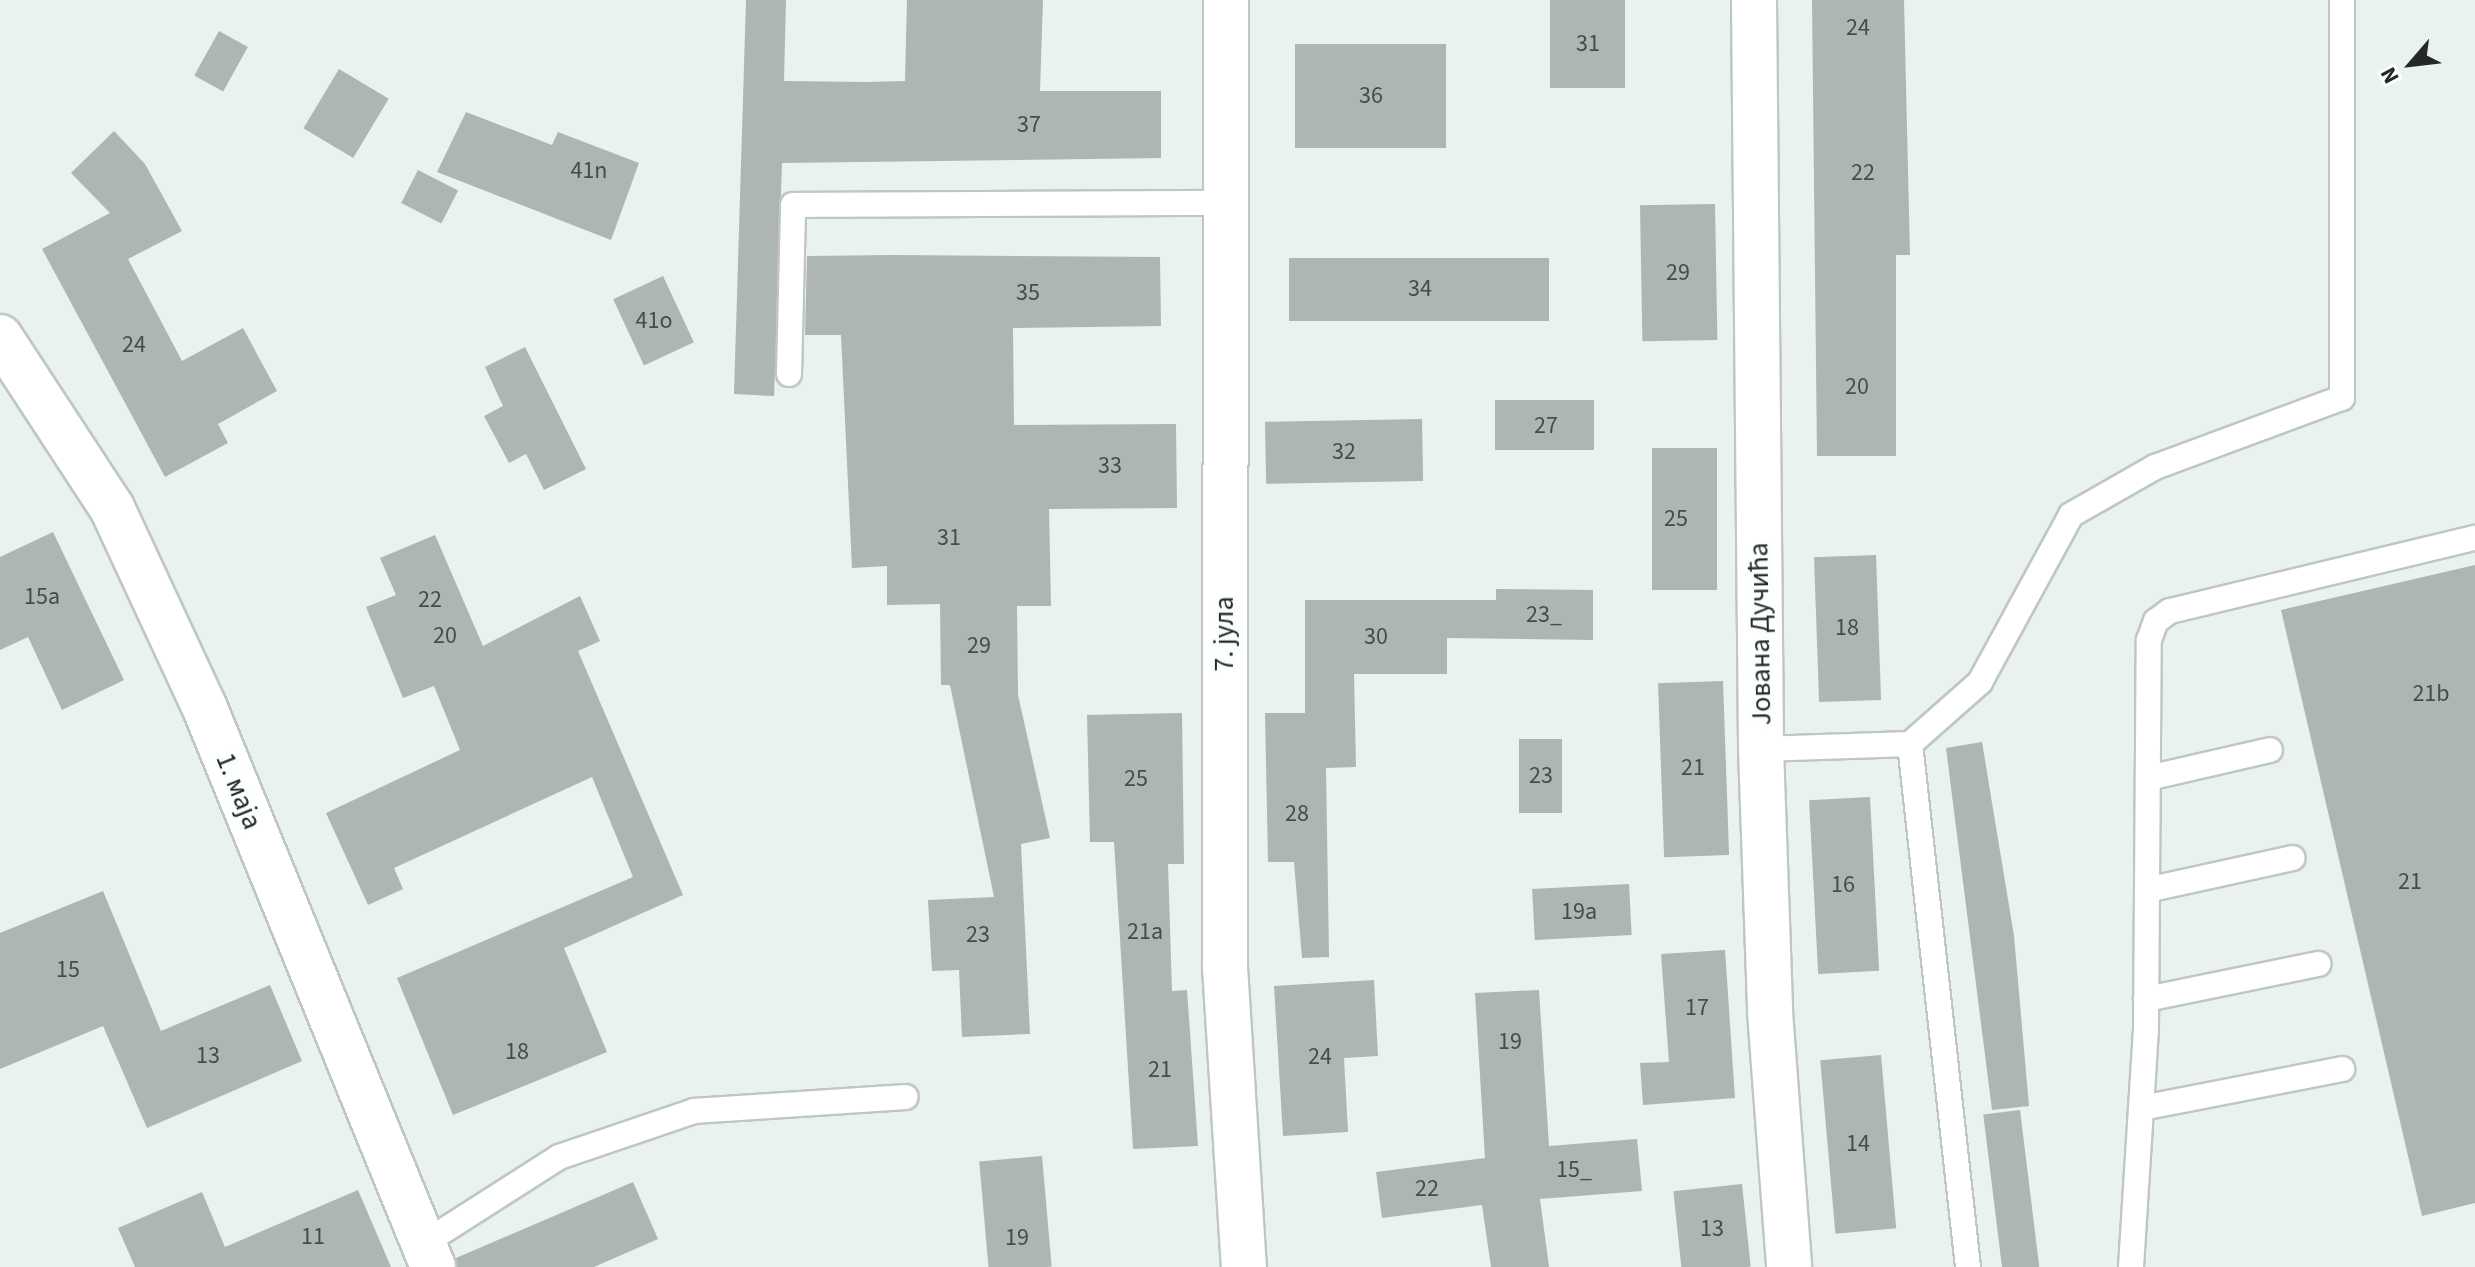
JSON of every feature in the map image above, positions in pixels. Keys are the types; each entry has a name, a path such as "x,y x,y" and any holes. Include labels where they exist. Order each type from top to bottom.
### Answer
{"street":[{"name":"7. јула","path":"1226,0 1222,203 1225,967 1244,1267"},
{"name":"Јована Дучића","path":"1754,0 1761,749 1770,1012 1789,1267"},
{"name":"1. маја","path":"0,337 125,536 204,706 428,1256"}],"lane":[{"path":"1761,749 1910,744 1980,682 2071,515 2155,467 2342,398 2342,0"},
{"path":"789,374 793,205 1222,203"},
{"path":"2131,1267 2146,999 2149,640 2170,611 2475,538"},
{"path":"1910,744 1968,1267"},
{"path":"2148,778 2270,750"},
{"path":"2147,890 2293,858"},
{"path":"2146,999 2318,964"},
{"path":"2142,1108 2342,1069"},
{"path":"428,1256 559,1157 694,1111 906,1097"}],"building":[{"path":"746,0 786,0 784,81 867,82 905,81 907,0 1043,0 1040,91 1161,91 1161,158 782,163 774,396 734,394"},
{"path":"1550,0 1625,0 1625,88 1550,88"},
{"path":"1812,0 1904,0 1910,255 1896,255 1896,456 1817,456"},
{"path":"219,31 248,47 223,92 194,76"},
{"path":"1295,44 1446,44 1446,148 1295,148"},
{"path":"339,69 389,99 353,158 303,128"},
{"path":"466,112 552,145 558,132 639,163 611,240 437,172"},
{"path":"114,131 145,164 182,231 128,259 182,361 243,328 277,391 218,424 228,443 165,477 42,249 110,213 71,173"},
{"path":"418,170 458,190 441,223 401,203"},
{"path":"1715,204 1717,340 1642,341 1640,205"},
{"path":"807,256 1160,257 1161,326 1013,328 1014,425 1176,424 1177,508 1049,509 1051,606 1017,606 1018,695 1050,838 1021,844 1030,1034 962,1037 959,970 932,971 928,900 994,897 950,685 941,685 940,604 887,605 887,566 852,568 841,335 805,335"},
{"path":"1289,258 1549,258 1549,321 1289,321"},
{"path":"663,276 694,342 644,365 613,299"},
{"path":"525,347 586,469 544,490 526,454 509,463 484,416 503,406 485,367"},
{"path":"1495,400 1594,400 1594,450 1495,450"},
{"path":"1422,419 1423,481 1266,484 1265,422"},
{"path":"1652,448 1717,448 1717,590 1652,590"},
{"path":"53,532 124,680 62,710 28,637 0,650 0,557"},
{"path":"435,535 483,646 580,596 600,641 578,651 683,895 564,948 607,1052 453,1115 397,978 633,877 592,777 394,868 403,889 368,905 326,813 460,750 434,686 403,698 366,607 396,595 380,558"},
{"path":"1876,555 1881,700 1819,702 1814,557"},
{"path":"2475,565 2475,1203 2422,1216 2281,610"},
{"path":"1496,589 1593,590 1593,640 1447,638 1447,674 1354,674 1356,767 1326,768 1329,957 1302,958 1294,862 1268,862 1265,713 1305,713 1305,600 1496,600"},
{"path":"1723,681 1729,855 1664,857 1658,683"},
{"path":"1182,713 1184,864 1168,864 1172,991 1187,990 1198,1146 1133,1149 1114,842 1090,842 1087,715"},
{"path":"1519,739 1562,739 1562,813 1519,813"},
{"path":"1982,742 2014,936 2029,1106 1992,1110 1946,748"},
{"path":"1870,797 1879,971 1818,974 1809,800"},
{"path":"1629,884 1632,935 1535,940 1532,889"},
{"path":"103,891 161,1031 270,985 302,1061 147,1128 103,1026 0,1069 0,933"},
{"path":"1725,950 1735,1098 1643,1105 1640,1063 1669,1062 1661,954"},
{"path":"1374,980 1378,1056 1344,1058 1348,1132 1283,1136 1274,986"},
{"path":"1539,990 1549,1146 1637,1139 1642,1191 1540,1199 1549,1267 1491,1267 1482,1205 1382,1218 1376,1172 1485,1158 1475,993"},
{"path":"1881,1055 1896,1228 1835,1234 1820,1060"},
{"path":"2020,1110 2039,1267 2002,1267 1983,1115"},
{"path":"1042,1156 1052,1267 988,1267 979,1161"},
{"path":"633,1182 658,1239 594,1267 457,1267 456,1258"},
{"path":"1742,1184 1751,1267 1681,1267 1673,1191"},
{"path":"358,1190 391,1267 135,1267 118,1228 202,1192 225,1247"}]}
